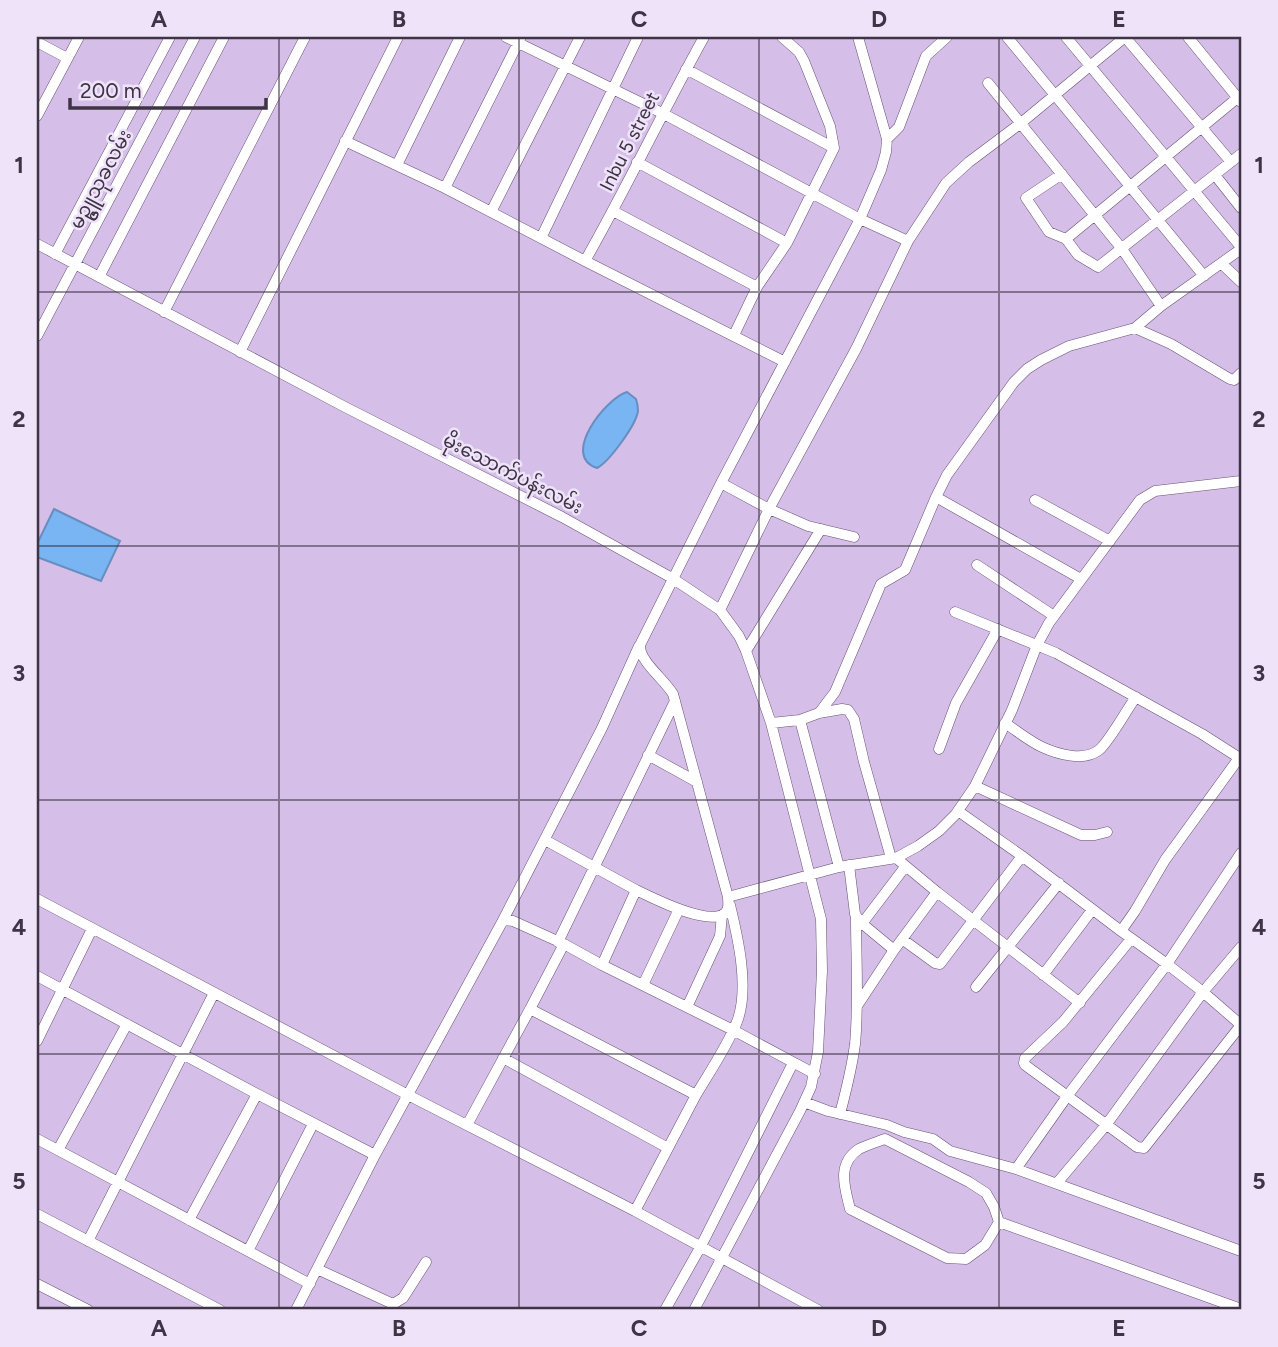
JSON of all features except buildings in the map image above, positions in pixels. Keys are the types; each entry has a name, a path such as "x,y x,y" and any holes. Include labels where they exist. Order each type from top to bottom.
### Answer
{"street":[{"path":"37,116 79,37"},
{"path":"55,254 170,37"},
{"name":"မဥ္ဇူသုခလမ်း","path":"37,337 195,37"},
{"path":"99,277 224,37"},
{"path":"164,312 305,37"},
{"path":"240,352 398,37"},
{"path":"397,165 460,37"},
{"path":"506,37 519,40 860,219 908,241"},
{"path":"491,212 580,37"},
{"path":"541,238 638,37"},
{"name":"Inbu 5 street","path":"585,261 704,37"},
{"path":"734,335 757,287 787,243 834,148 830,125 804,61 799,52 782,37"},
{"path":"296,1310 375,1155 545,839 602,728 672,578 860,219 881,170 887,139 858,37"},
{"path":"887,139 899,127 926,56 947,37"},
{"path":"1007,37 1204,276"},
{"path":"819,713 835,692 881,584 905,570 947,475 1014,382 1027,369 1069,346 1135,328 1241,248 1066,37"},
{"path":"720,610 769,509 856,349 908,241 946,183 956,173 1125,37 1231,162"},
{"path":"1066,239 1240,98 1188,37"},
{"path":"445,188 519,40"},
{"path":"37,42 67,58"},
{"path":"686,69 834,148"},
{"path":"988,83 1122,249 1161,306"},
{"path":"345,141 445,188 785,362"},
{"path":"1062,174 1026,198 1049,232 1066,239 1078,255 1098,267 1241,154"},
{"path":"637,162 787,243"},
{"path":"1214,175 1241,208"},
{"path":"613,211 757,287"},
{"name":"မိုးသောက်ပန်းလမ်း","path":"37,244 345,407 562,517 672,578 720,610 739,636 747,651 771,723 821,919 821,1013 815,1074 804,1102 694,1310"},
{"path":"1222,264 1241,282"},
{"path":"1135,328 1171,344 1225,377 1239,380"},
{"path":"728,897 810,874 893,858 918,846 939,831 958,811 975,786 1005,723 1037,645 1054,617 1140,500 1155,491 1241,481"},
{"path":"721,483 808,526 854,537"},
{"path":"936,497 1081,579"},
{"path":"1035,500 1110,541"},
{"path":"747,651 821,529"},
{"path":"977,565 1054,617"},
{"path":"955,612 1056,653 1202,734 1240,759 1165,860 1121,931"},
{"path":"939,749 956,704 998,629"},
{"path":"635,1211 733,1030 740,1009 742,980 728,897 673,694 667,683 643,657 640,645"},
{"path":"1005,723 1042,747 1059,753 1089,755 1101,748 1136,697"},
{"path":"467,1125 530,1009 594,867 675,702"},
{"path":"771,723 848,710 852,714 893,858 1080,1003"},
{"path":"800,720 858,919 855,1043 841,1114"},
{"path":"648,755 697,782"},
{"path":"975,786 1081,835 1095,835 1107,831"},
{"path":"958,811 1167,964 1241,1025 1144,1148 1138,1147 1106,1125 1025,1065 1024,1060 1080,1003 1131,939"},
{"path":"545,839 636,890 679,909 708,917 722,915 728,910 728,897"},
{"path":"1016,1168 1167,964 1241,853"},
{"path":"902,939 940,964 1022,856"},
{"path":"858,919 865,920 905,867"},
{"path":"976,987 1059,883"},
{"path":"602,965 636,890"},
{"path":"857,1006 937,892"},
{"path":"37,899 408,1095 635,1211 818,1310"},
{"path":"643,985 679,909"},
{"path":"1044,975 1092,910"},
{"path":"687,1007 720,936 722,915"},
{"path":"858,919 894,950"},
{"path":"500,924 504,920 513,921 561,943 815,1074"},
{"path":"37,1041 92,929"},
{"path":"1057,1183 1106,1125 1203,992 1241,947"},
{"path":"37,975 375,1155"},
{"path":"88,1241 214,993"},
{"path":"530,1009 696,1095"},
{"path":"58,1150 127,1024"},
{"path":"503,1058 668,1148"},
{"path":"665,1310 701,1246 793,1063"},
{"path":"190,1220 257,1094"},
{"path":"804,1102 933,1139 950,1151 1016,1168 1241,1251"},
{"path":"248,1251 313,1124"},
{"path":"37,1139 310,1284"},
{"path":"885,1139 986,1193 999,1222 985,1245 966,1259 947,1258 850,1209 843,1179 845,1163 858,1150 885,1139"},
{"path":"37,1214 220,1310"},
{"path":"999,1222 1241,1309"},
{"path":"317,1269 393,1304 403,1298 426,1262"},
{"path":"37,1284 88,1310"}],"water":[{"path":"627,392 636,399 636,417 615,451 597,468 587,462 583,452 585,440 590,428 608,405"},
{"path":"54,509 120,541 101,581 37,557 37,544"}]}
